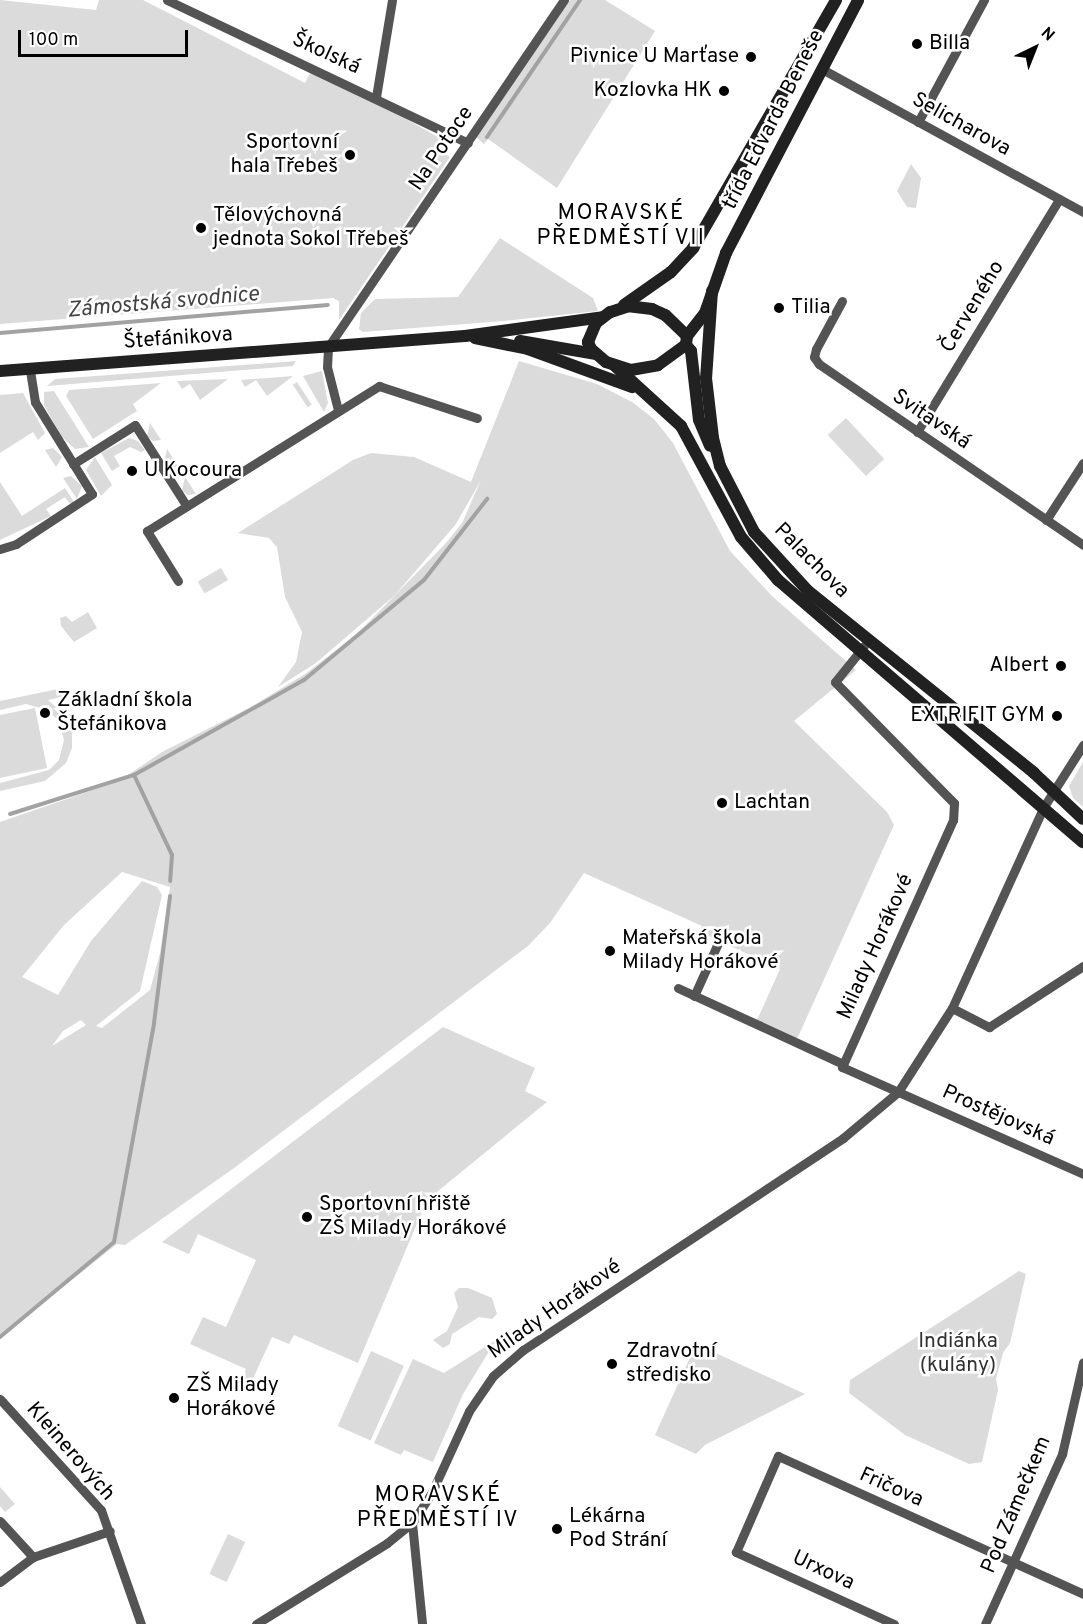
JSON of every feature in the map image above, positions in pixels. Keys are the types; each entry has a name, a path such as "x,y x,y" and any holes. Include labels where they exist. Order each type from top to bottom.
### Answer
{"street":[{"path":"376,97 392,0"},
{"name":"Na Potoce","path":"328,346 564,0"},
{"name":"třída Edvarda Beneše","path":"618,309 671,272 693,248 836,0"},
{"name":"třída Edvarda Beneše","path":"687,340 703,318 726,253 858,0"},
{"path":"918,122 984,0"},
{"name":"Školská","path":"169,1 376,97 468,143"},
{"name":"Selicharova","path":"822,69 1083,212"},
{"name":"Červeného","path":"918,432 1059,199"},
{"name":"Palachova","path":"712,291 706,378 720,466 740,509 769,551 808,591 1053,791 1083,819"},
{"name":"Svitavská","path":"842,301 816,349 815,360 1083,545"},
{"path":"687,340 673,356 645,369 614,365 595,354 588,337 603,318 618,309 652,309 687,340 699,420 720,466"},
{"name":"Štefánikova","path":"0,371 465,336 603,318"},
{"path":"465,336 528,349 594,370 650,396"},
{"name":"Štefánikova","path":"465,336 530,341 595,354"},
{"path":"328,346 327,367 338,410"},
{"name":"Palachova","path":"614,365 681,426 721,506 758,560 859,652 1083,842"},
{"path":"0,549 16,544 92,494 35,402 30,369"},
{"path":"178,581 147,531 379,386 477,418"},
{"path":"73,464 135,425 186,505"},
{"path":"1046,520 1083,463"},
{"path":"859,652 868,641"},
{"name":"Milady Horákové","path":"843,1064 954,820 954,803 835,682 859,652"},
{"name":"Milady Horákové","path":"256,1624 349,1568 412,1523 431,1494 469,1411 492,1376 523,1350 843,1138 898,1092 952,1008 1043,808 1083,745"},
{"path":"694,996 717,943"},
{"path":"952,1008 989,1027 1083,966"},
{"path":"678,988 843,1064 842,1066 898,1092"},
{"name":"Prostějovská","path":"898,1092 1083,1174"},
{"name":"Pod Zámečkem","path":"985,1624 1062,1454 1083,1362"},
{"name":"Kleinerových","path":"0,1399 101,1510 141,1624"},
{"name":"Fričova","path":"736,1552 778,1456 1083,1594"},
{"path":"0,1521 33,1557"},
{"path":"412,1523 422,1624"},
{"path":"0,1582 33,1557 110,1531"},
{"name":"Urxova","path":"736,1552 894,1624"}],"green space":[{"name":"Tělovýchovná jednota Sokol Třebeš","path":"0,0 96,10 99,0 143,0 305,83 310,73 366,96 450,144 444,153 450,157 339,320 339,301 333,298 0,324"},
{"path":"570,0 605,0 655,31 557,188 488,139 484,144 476,137"},
{"path":"911,164 921,178 916,208 907,207 897,191"},
{"path":"500,238 593,298 598,311 363,332 359,329 361,313 375,299 458,297"},
{"path":"296,361 293,366 47,386 55,379"},
{"path":"519,361 597,384 632,402 654,419 673,443 730,551 772,596 856,670 794,721 887,812 894,825 797,1039 757,1020 780,969 700,932 702,926 584,873 550,923 528,946 234,1168 125,1245 117,1244 0,1337 0,822 119,781 162,752 249,708 305,674 356,635 446,543 462,523 481,480 456,524 395,595 316,663 278,687 296,662 302,632 285,597 277,547 269,538 238,533 353,460 371,453 414,457 471,482","holes":["122,872 170,887 160,953 150,990 102,1028 96,1026 140,991 162,895 157,887 142,881 91,941 58,995 22,977 64,925","81,1020 86,1025 52,1046 63,1031"]},
{"path":"322,371 328,403 324,412 303,376"},
{"path":"293,376 267,396 256,380 245,387 241,380"},
{"path":"228,379 200,400 190,384 182,389 177,381"},
{"path":"297,382 312,405 308,407 293,385"},
{"path":"161,383 133,404 137,411 93,439 66,396 69,390"},
{"path":"54,391 89,447 75,449 61,436 44,405 44,392"},
{"path":"23,393 45,433 38,440 33,432 0,453 0,395"},
{"path":"846,418 884,459 866,476 828,435"},
{"path":"150,423 161,440 153,441 147,436"},
{"path":"129,438 138,441 145,450 141,452 130,447 114,456 120,466 112,471 101,453"},
{"path":"53,448 62,457 56,467 45,450"},
{"path":"167,449 178,467 170,468 164,463"},
{"path":"95,457 112,485 101,496 86,470"},
{"path":"71,476 82,486 77,499 63,478"},
{"path":"185,477 196,494 188,495 182,491"},
{"path":"0,482 22,516 65,488 74,502 70,504 65,497 46,509 51,516 0,540"},
{"path":"221,568 228,580 205,594 198,582"},
{"path":"88,612 97,628 74,642 61,626 60,618 66,616 72,622"},
{"path":"63,688 65,696 48,700 63,713 72,731 72,748 66,763 45,781 0,791 0,783 49,770 59,760 64,740 58,720 47,710 26,704 0,710 0,701"},
{"path":"35,708 47,768 0,778 0,715"},
{"path":"1083,762 1083,807 1073,798 1069,786"},
{"name":"Sportovní hřiště ZŠ Milady Horákové","path":"443,1027 535,1068 525,1091 547,1102 427,1200 358,1363 294,1335 289,1344 272,1337 251,1383 242,1379 246,1369 190,1344 203,1317 226,1327 256,1260 198,1234 189,1254 162,1242"},
{"name":"Indiánka (kulány)","path":"1019,1271 1026,1274 1010,1343 1003,1353 996,1379 998,1390 982,1462 969,1464 905,1435 849,1393 850,1380"},
{"path":"459,1288 468,1288 492,1298 497,1314 492,1319 479,1317 452,1334 450,1344 443,1348 433,1340 447,1331 458,1307 454,1293"},
{"path":"496,1340 463,1394 433,1462 404,1450 401,1455 374,1443 413,1359 444,1373"},
{"path":"696,1344 805,1394 705,1445 696,1454 655,1435"},
{"path":"371,1351 404,1366 371,1441 338,1426"},
{"path":"0,1487 15,1504 5,1512 0,1506"},
{"path":"228,1534 245,1542 227,1582 209,1574"}],"waterway":[{"name":"Zámostská svodnice","path":"487,137 580,0"},
{"name":"Zámostská svodnice","path":"0,333 328,305"},
{"path":"10,814 134,775 304,680 424,580 487,499"},
{"path":"134,775 172,855 170,881"},
{"path":"0,1337 114,1242 154,1023 170,896"}],"place":[{"name":"Billa","path":"917,44"},
{"name":"Pivnice U Marťase","path":"751,57"},
{"name":"Kozlovka HK","path":"724,91"},
{"name":"Sportovní hala Třebeš","path":"350,155"},
{"name":"Tělovýchovná jednota Sokol Třebeš","path":"201,228"},
{"name":"Tilia","path":"779,308"},
{"name":"U Kocoura","path":"132,471"},
{"name":"Albert","path":"1061,666"},
{"name":"Základní škola Štefánikova","path":"45,713"},
{"name":"EXTRIFIT GYM","path":"1057,716"},
{"name":"Lachtan","path":"722,803"},
{"name":"Mateřská škola Milady Horákové","path":"610,951"},
{"name":"Sportovní hřiště ZŠ Milady Horákové","path":"307,1217"},
{"name":"Zdravotní středisko","path":"612,1364"},
{"name":"ZŠ Milady Horákové","path":"174,1398"},
{"name":"Lékárna Pod Strání","path":"557,1529"}],"district":[{"name":"MORAVSKÉ PŘEDMĚSTÍ VII","path":"621,226"},
{"name":"MORAVSKÉ PŘEDMĚSTÍ IV","path":"438,1508"}]}
